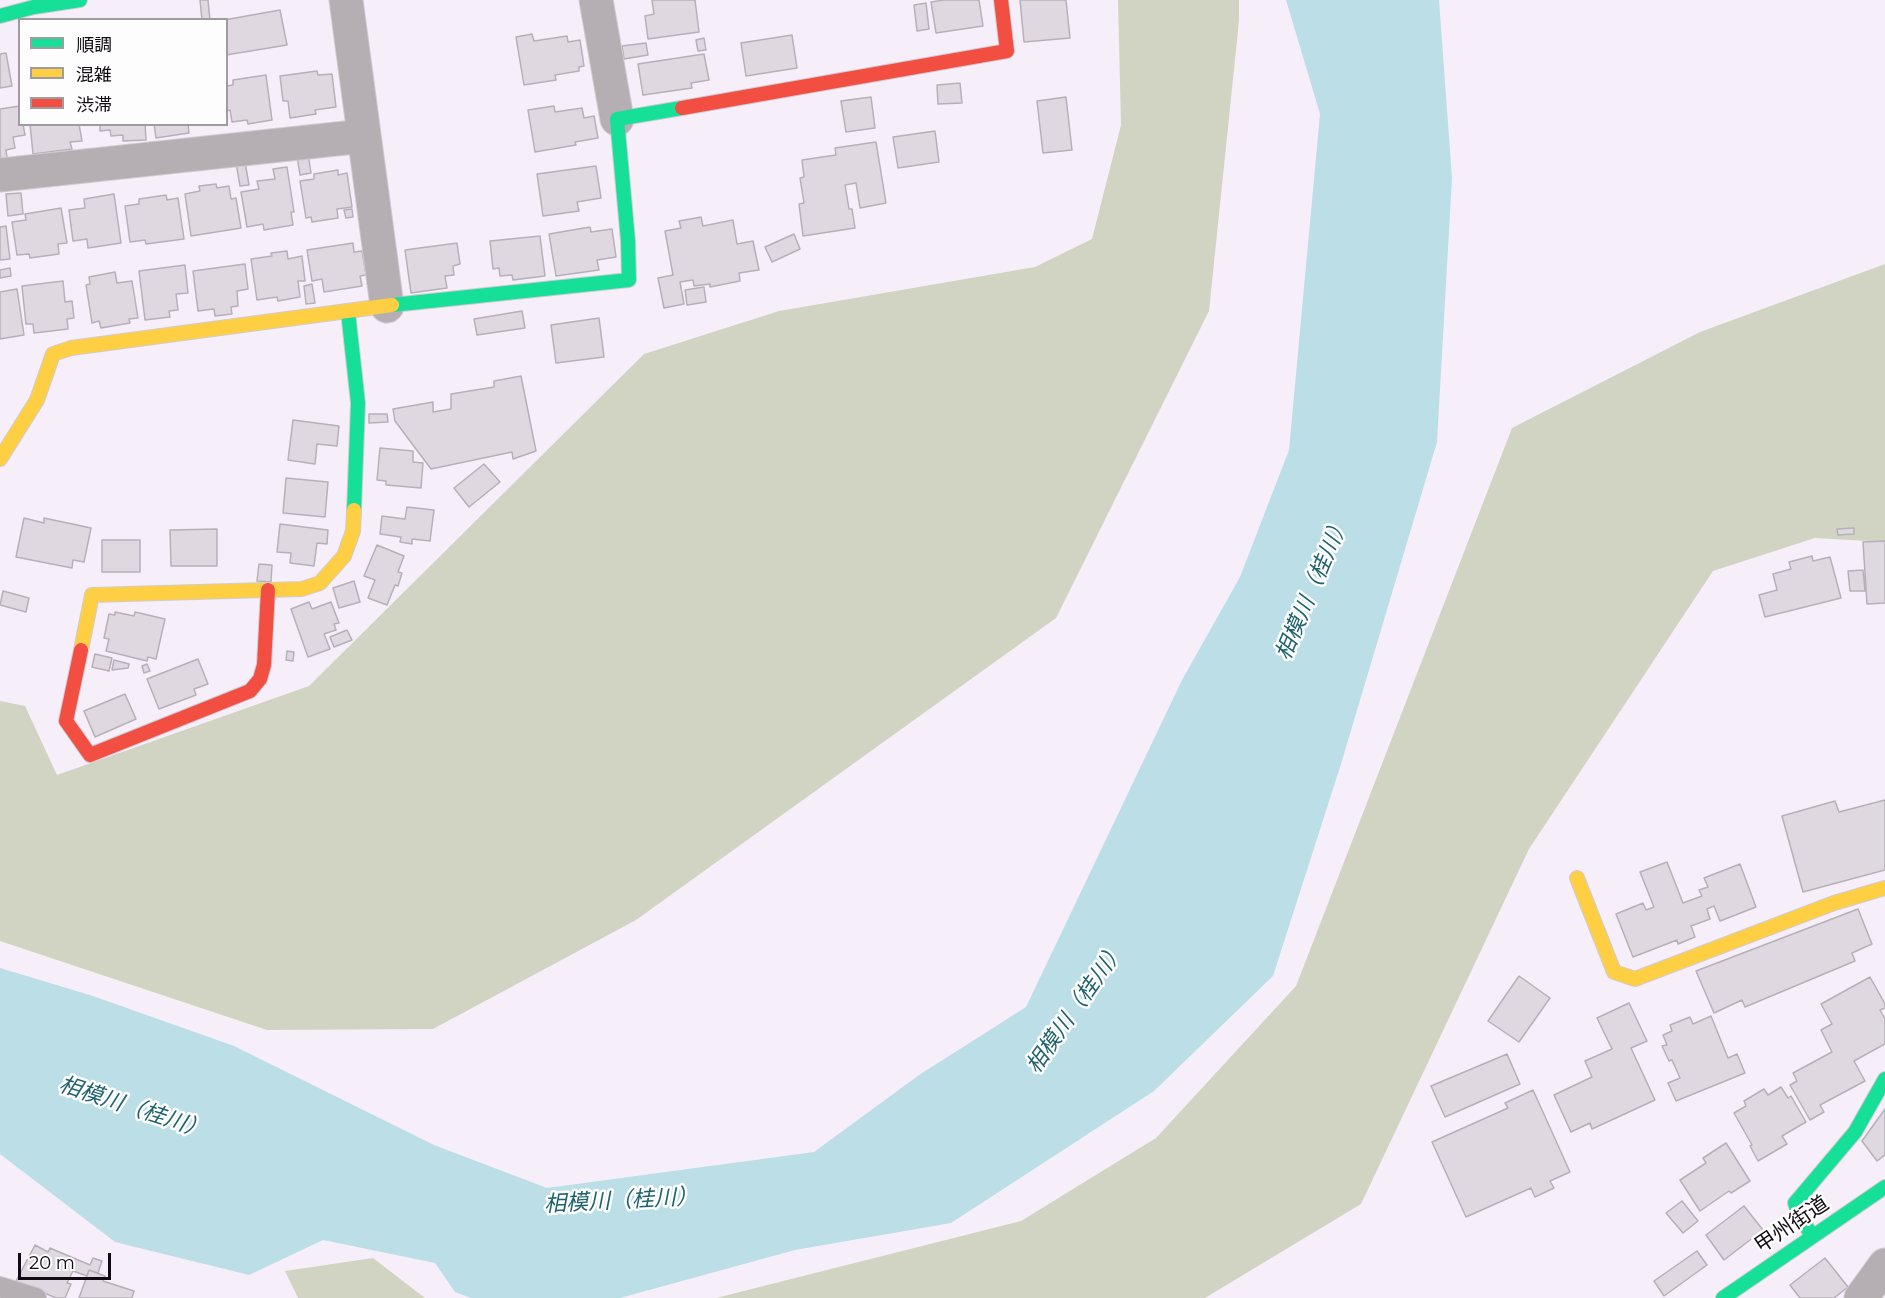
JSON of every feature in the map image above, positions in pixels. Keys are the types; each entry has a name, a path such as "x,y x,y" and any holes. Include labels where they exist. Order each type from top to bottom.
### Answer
{"main road":[{"path":"0,16 34,7 80,0"},
{"path":"0,459 37,400 53,354 71,348 387,306 629,280 628,242 617,118 1008,51 1001,0"},
{"path":"268,590 264,665 260,678 250,691 90,755 66,721 92,595 302,589 320,583 344,556 353,531 358,403 348,312"},
{"path":"1577,878 1614,972 1635,979 1834,903 1885,888"},
{"path":"1812,1236 1798,1213 1795,1203 1855,1132 1885,1079"},
{"name":"甲州街道","path":"1722,1298 1885,1187"}],"street":[{"path":"346,0 387,306"},
{"path":"596,0 617,118"},
{"path":"0,175 364,136"},
{"path":"1861,1298 1885,1265"}],"lane":[{"path":"0,1287 36,1298"}],"green space":[{"path":"1118,0 1239,0 1239,21 1209,311 1056,618 636,920 433,1029 267,1030 0,941 0,701 25,706 57,775 309,686 644,354 779,311 1035,267 1092,239 1121,125"},
{"path":"1885,264 1885,542 1815,538 1713,571 1529,849 1361,1204 1205,1298 716,1298 1021,1221 1156,1138 1296,986 1512,428 1700,332"},
{"path":"373,1258 425,1298 298,1298 285,1271"}],"water":[{"name":"相模川（桂川）","path":"1286,0 1439,0 1452,178 1437,442 1341,764 1273,976 1154,1091 951,1223 795,1250 620,1298 471,1298 455,1292 435,1263 323,1240 249,1275 115,1242 0,1154 0,968 93,996 234,1046 434,1145 547,1188 814,1152 919,1075 1026,1007 1182,680 1240,577 1289,450 1320,114"}],"building":[{"path":"200,0 208,0 210,18 202,18"},
{"path":"652,0 695,0 699,32 648,39 645,16 654,14"},
{"path":"979,0 983,26 936,33 931,2"},
{"path":"1020,0 1066,0 1070,38 1024,42"},
{"path":"926,3 929,29 917,31 914,5"},
{"path":"280,10 287,45 228,55 228,19"},
{"path":"532,34 534,41 567,36 568,42 580,40 584,66 579,67 579,71 555,75 556,80 524,85 516,37"},
{"path":"792,35 797,68 746,76 741,43"},
{"path":"704,38 706,50 698,51 696,40"},
{"path":"646,43 648,55 624,59 622,46"},
{"path":"6,53 12,86 0,88 0,54"},
{"path":"704,54 709,80 691,83 692,88 643,95 638,64"},
{"path":"317,71 318,75 332,74 336,107 315,110 316,114 290,118 288,101 283,101 280,76"},
{"path":"266,75 272,120 248,124 247,120 232,122 230,110 228,110 228,86 233,85 233,80"},
{"path":"960,83 962,103 938,104 937,85"},
{"path":"871,97 875,128 846,132 841,101"},
{"path":"1066,97 1072,150 1043,153 1037,101"},
{"path":"18,106 18,126 23,126 25,135 13,137 15,148 6,150 7,158 0,159 0,109"},
{"path":"554,106 555,112 582,108 584,118 594,116 598,138 575,142 576,145 535,152 528,110"},
{"path":"30,126 79,126 82,141 70,142 72,149 33,154"},
{"path":"100,126 145,126 146,140 123,141 123,135 111,136 110,130 100,131"},
{"path":"154,126 188,126 189,133 156,138"},
{"path":"935,131 939,162 898,168 893,137"},
{"path":"876,142 886,203 860,208 856,183 845,185 855,228 803,236 799,204 804,203 800,178 804,177 802,160 836,155 835,148"},
{"path":"308,154 311,173 300,175 297,156"},
{"path":"245,162 249,185 240,186 236,163"},
{"path":"596,166 601,198 577,202 579,211 543,216 537,174"},
{"path":"287,167 294,212 291,212 293,225 264,230 263,224 247,227 241,192 259,189 257,181 275,179 273,169"},
{"path":"338,170 338,175 347,173 352,207 337,209 338,218 312,222 311,217 306,218 300,181 314,179 314,174"},
{"path":"216,184 217,188 229,186 231,199 236,198 241,228 191,236 185,194 200,191 199,186"},
{"path":"21,193 23,214 8,216 6,194"},
{"path":"114,194 121,243 88,248 87,239 73,241 69,210 85,208 84,199"},
{"path":"166,195 167,200 178,198 184,239 146,244 145,240 130,242 125,206 139,204 139,199"},
{"path":"61,208 67,243 58,244 59,254 30,258 29,254 17,255 12,222 26,220 25,214"},
{"path":"352,209 353,217 346,218 344,210"},
{"path":"701,217 703,226 733,220 737,244 753,241 759,270 739,273 740,281 710,287 710,284 694,286 693,280 680,282 684,304 664,308 658,278 673,275 665,231 681,228 679,221"},
{"path":"6,226 10,259 0,260 0,227"},
{"path":"590,227 591,232 612,229 616,257 597,260 599,270 556,276 549,234"},
{"path":"794,234 800,249 772,262 765,247"},
{"path":"540,236 545,276 513,280 512,275 500,276 499,268 493,269 490,241"},
{"path":"353,243 354,252 362,251 366,275 360,276 362,286 324,292 322,279 312,281 307,250"},
{"path":"457,243 460,264 453,266 454,275 445,276 447,288 411,293 405,250"},
{"path":"287,251 288,259 302,256 305,281 298,281 300,297 278,301 277,297 257,300 251,259"},
{"path":"245,264 248,289 237,291 238,306 231,307 232,314 215,316 214,309 198,311 193,271"},
{"path":"185,265 188,293 176,294 178,310 169,311 170,317 145,320 139,271"},
{"path":"10,268 11,276 0,278 0,270"},
{"path":"115,272 117,283 132,281 138,318 129,319 130,323 101,328 99,321 92,323 86,285 90,284 89,277"},
{"path":"63,281 65,302 72,301 74,318 67,319 68,329 34,333 33,324 26,324 22,286"},
{"path":"312,284 315,303 306,304 304,286"},
{"path":"704,287 706,302 687,305 685,290"},
{"path":"17,289 24,335 0,339 0,292"},
{"path":"522,311 525,328 477,335 474,319"},
{"path":"599,318 604,357 556,363 551,325"},
{"path":"521,376 536,451 513,459 512,452 431,469 395,421 393,409 433,402 433,412 451,409 451,394 494,387 494,381"},
{"path":"369,414 387,414 388,422 369,423"},
{"path":"293,420 339,426 337,446 317,444 315,464 288,460"},
{"path":"380,448 413,451 413,462 423,463 421,488 386,485 386,481 377,480"},
{"path":"484,464 500,482 469,507 454,488"},
{"path":"286,478 328,482 325,517 283,513"},
{"path":"407,507 434,510 430,541 412,539 412,544 400,542 401,537 380,534 382,516 405,519"},
{"path":"24,518 44,523 44,518 91,528 84,562 73,560 72,568 16,557"},
{"path":"280,524 328,530 327,544 317,543 314,566 290,563 291,553 277,552"},
{"path":"1854,528 1854,534 1838,535 1837,529"},
{"path":"217,529 217,566 171,566 170,530"},
{"path":"102,540 140,540 140,572 102,572"},
{"path":"1885,541 1885,603 1867,604 1863,542"},
{"path":"377,545 404,556 398,572 402,573 398,586 395,585 387,605 368,598 375,580 364,576"},
{"path":"1812,556 1813,561 1830,557 1841,598 1765,617 1759,595 1777,590 1773,574 1791,569 1789,562"},
{"path":"259,564 272,565 271,582 257,581"},
{"path":"1863,570 1865,591 1850,591 1848,571"},
{"path":"354,581 360,602 339,608 333,588"},
{"path":"3,591 29,598 26,612 0,605"},
{"path":"309,602 312,609 331,602 339,623 334,624 336,630 324,634 330,649 308,657 291,609"},
{"path":"115,612 134,616 135,612 165,619 156,659 148,657 147,661 106,651 109,639 104,638 109,614 115,615"},
{"path":"347,630 352,640 334,647 330,637"},
{"path":"287,651 294,652 293,661 286,660"},
{"path":"95,654 112,658 109,671 92,667"},
{"path":"198,659 208,684 194,689 196,695 159,709 147,679"},
{"path":"114,660 129,664 128,668 112,670"},
{"path":"147,664 150,671 144,673 142,666"},
{"path":"125,694 136,719 95,737 84,711"},
{"path":"1885,800 1885,870 1803,892 1782,816 1835,801 1839,812"},
{"path":"1667,862 1683,903 1702,896 1699,890 1708,887 1704,878 1740,864 1756,907 1720,921 1714,906 1707,909 1710,919 1691,926 1695,937 1678,944 1677,940 1633,957 1616,914 1643,903 1646,910 1654,907 1640,872"},
{"path":"1858,909 1872,944 1852,953 1855,961 1745,1007 1742,1000 1714,1013 1696,971"},
{"path":"1519,976 1550,998 1519,1042 1488,1021"},
{"path":"1870,977 1885,1004 1885,1008 1880,1010 1885,1019 1885,1044 1854,1061 1865,1081 1820,1105 1824,1112 1810,1120 1790,1085 1797,1081 1793,1073 1832,1052 1821,1030 1832,1024 1821,1004"},
{"path":"1629,1003 1647,1041 1631,1048 1655,1100 1592,1129 1590,1123 1571,1132 1554,1095 1592,1077 1585,1061 1612,1049 1597,1018"},
{"path":"1711,1016 1728,1058 1737,1054 1745,1073 1676,1101 1668,1083 1680,1078 1672,1060 1669,1061 1662,1046 1667,1045 1663,1035 1672,1031 1670,1025 1690,1017 1693,1024"},
{"path":"1507,1054 1520,1084 1445,1117 1431,1086"},
{"path":"1781,1087 1788,1098 1791,1096 1806,1122 1782,1136 1787,1144 1758,1161 1734,1113 1746,1106 1744,1101 1764,1089 1768,1095"},
{"path":"1533,1090 1570,1172 1550,1181 1554,1188 1535,1197 1531,1188 1466,1217 1432,1142 1508,1108 1505,1103"},
{"path":"1885,1109 1885,1155 1877,1161 1862,1141"},
{"path":"1726,1143 1750,1181 1731,1193 1729,1191 1700,1211 1680,1180 1706,1163 1703,1158"},
{"path":"1682,1201 1698,1221 1683,1233 1666,1213"},
{"path":"1744,1206 1763,1230 1724,1260 1706,1235"},
{"path":"35,1245 48,1252 50,1248 90,1265 93,1258 102,1261 98,1273 89,1270 87,1276 73,1271 67,1283 71,1284 65,1298 56,1298 16,1281"},
{"path":"1697,1251 1707,1265 1664,1296 1654,1281"},
{"path":"1825,1258 1848,1287 1834,1298 1800,1298 1790,1285"},
{"path":"89,1270 105,1276 103,1281 134,1291 132,1298 79,1298"}],"traffic: fast":[{"path":"0,16 34,7 80,0"},
{"path":"392,305 629,280 628,241 617,119 682,108"},
{"path":"348,312 358,403 354,510"},
{"path":"1812,1236 1798,1213 1795,1203 1855,1132 1885,1079"},
{"path":"1723,1298 1885,1187"}],"traffic: slow":[{"path":"0,459 37,400 53,354 71,348 392,305"},
{"path":"81,650 92,595 302,589 320,583 344,556 353,531 354,510"},
{"path":"1577,878 1614,972 1635,979 1834,903 1885,888"}],"traffic: jam":[{"path":"682,108 1007,51 1001,0"},
{"path":"81,650 66,721 90,755 250,691 260,679 264,665 268,590"}]}
